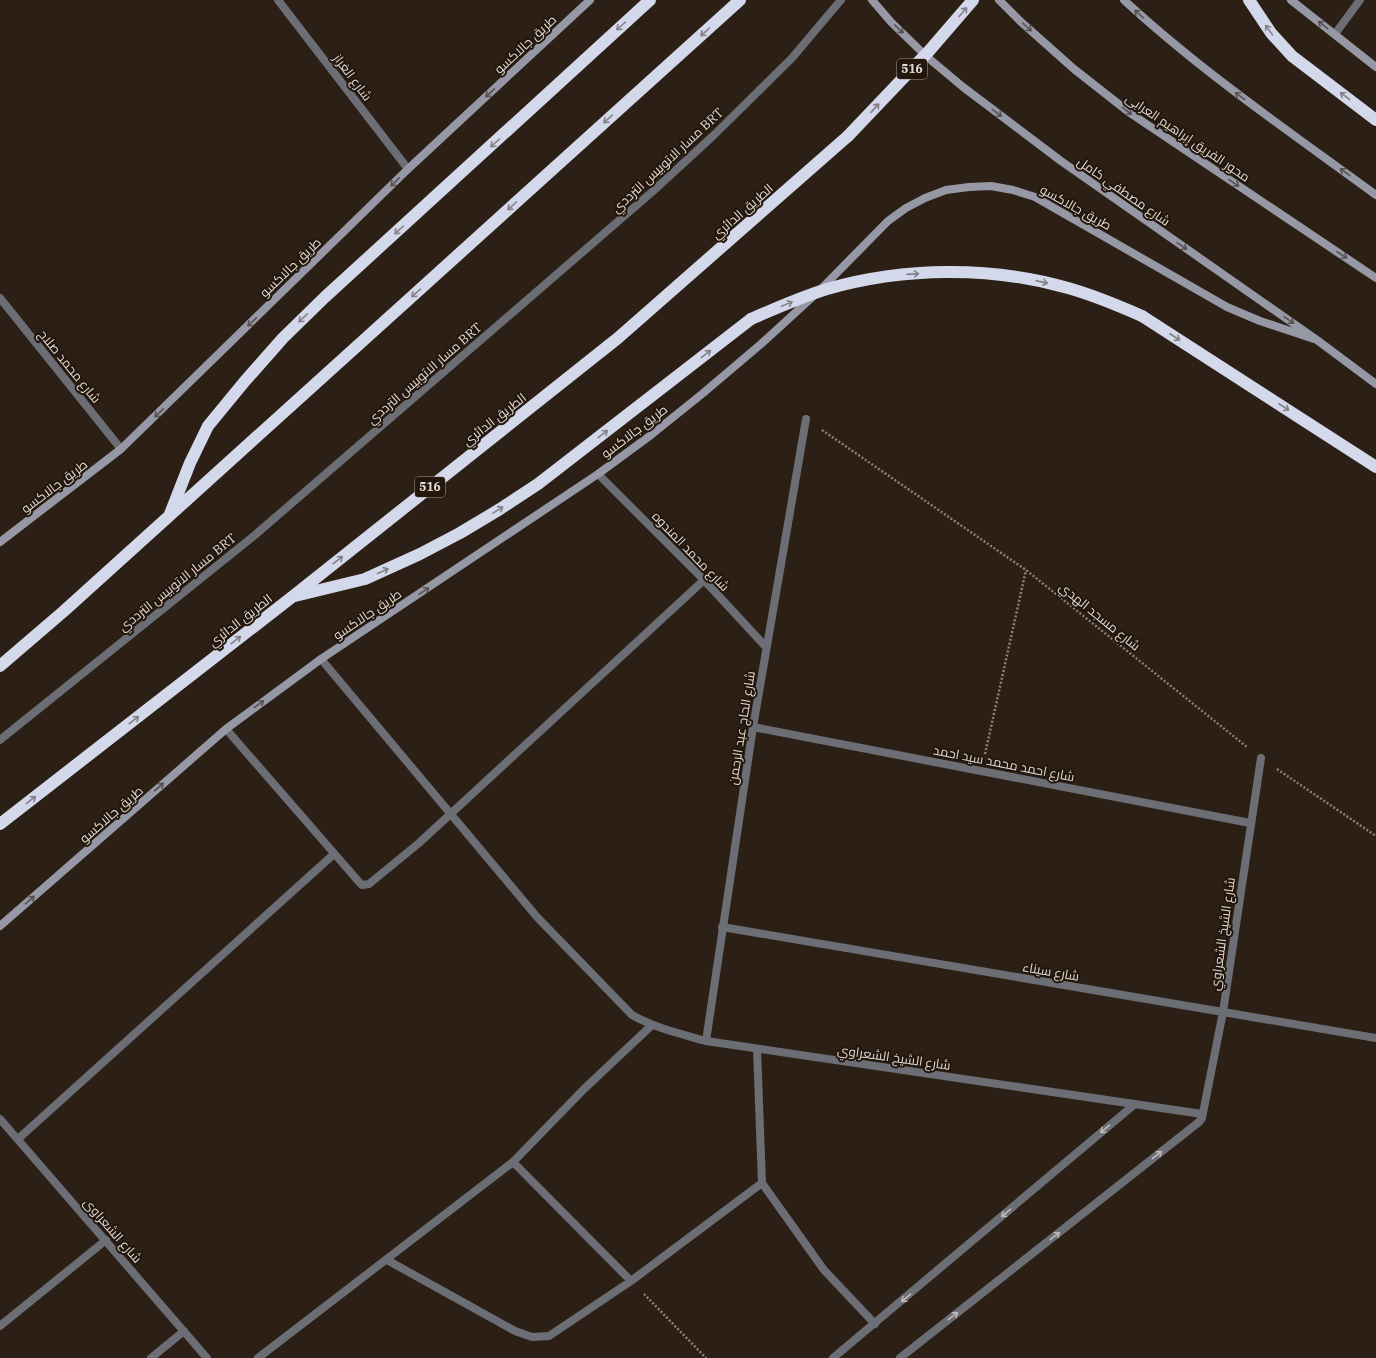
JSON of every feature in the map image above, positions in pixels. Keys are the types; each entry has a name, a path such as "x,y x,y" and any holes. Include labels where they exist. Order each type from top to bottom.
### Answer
{"highway":[{"path":"170,516 190,462 208,426 283,338 324,297 650,0"},
{"name":"الطريق الدائري","path":"0,824 292,597 618,338 848,136 928,51 973,0"},
{"path":"1249,0 1271,33 1292,56 1376,120"},
{"path":"0,666 64,612 737,3"},
{"path":"292,597 365,579 420,554 467,529 538,484 751,320 789,302 828,289 868,280 895,276 948,272 988,274 1028,279 1067,288 1105,300 1142,316 1376,467"}],"street":[{"name":"شارع الغراز","path":"278,0 408,169"},
{"name":"طريق جالاكسو","path":"0,542 121,449 408,169 590,0"},
{"name":"مسار الاتوبيس الترددي BRT","path":"0,740 255,535 652,192 714,135 792,58 841,0"},
{"name":"شارع مصطفي كامل","path":"872,0 891,22 963,88 1060,162 1317,340 1376,384"},
{"name":"محور الفريق إبراهيم العرابى","path":"999,0 1020,21 1074,69 1130,114 1376,278"},
{"path":"1124,0 1210,74 1376,195"},
{"path":"1291,0 1376,67"},
{"path":"1335,34 1360,0"},
{"name":"طريق جالاكسو","path":"0,926 226,729 321,659 598,474 651,435 761,344 819,291 888,221 906,208 925,198 946,190 991,186 1013,190 1035,197 1227,307 1260,321 1317,340"},
{"name":"شارع محمد صلاح","path":"0,298 121,449"},
{"name":"شارع الحاج عبد الرحمن","path":"706,1041 722,927 766,647 806,419"},
{"name":"شارع محمد المندوه","path":"598,474 704,580 766,647"},
{"path":"226,729 359,882 362,885 369,884 419,843 704,580"},
{"name":"شارع الشيخ الشعراوي","path":"321,659 537,917 632,1015 652,1025 706,1041 1202,1114"},
{"name":"شارع احمد محمد سيد احمد","path":"754,727 1250,823"},
{"name":"شارع الشيخ الشعراوي","path":"900,1358 1199,1122 1202,1114 1223,1012 1250,823 1261,758"},
{"path":"18,1139 334,854"},
{"name":"شارع سيناء","path":"722,927 1376,1038"},
{"path":"258,1358 513,1162 584,1089 652,1025"},
{"path":"757,1049 762,1183 824,1270 875,1324"},
{"path":"833,1358 1135,1104"},
{"name":"شارع الشعراوى","path":"0,1119 207,1358"},
{"path":"513,1162 631,1281"},
{"path":"387,1260 515,1331 532,1337 549,1336 631,1281 762,1183"},
{"path":"0,1326 106,1240"},
{"path":"151,1358 184,1331"}],"path":[{"name":"شارع مسجد الهدي","path":"806,419 1026,570 1261,758 1376,836"},
{"path":"982,770 1026,570"},
{"path":"631,1281 706,1358"}]}
